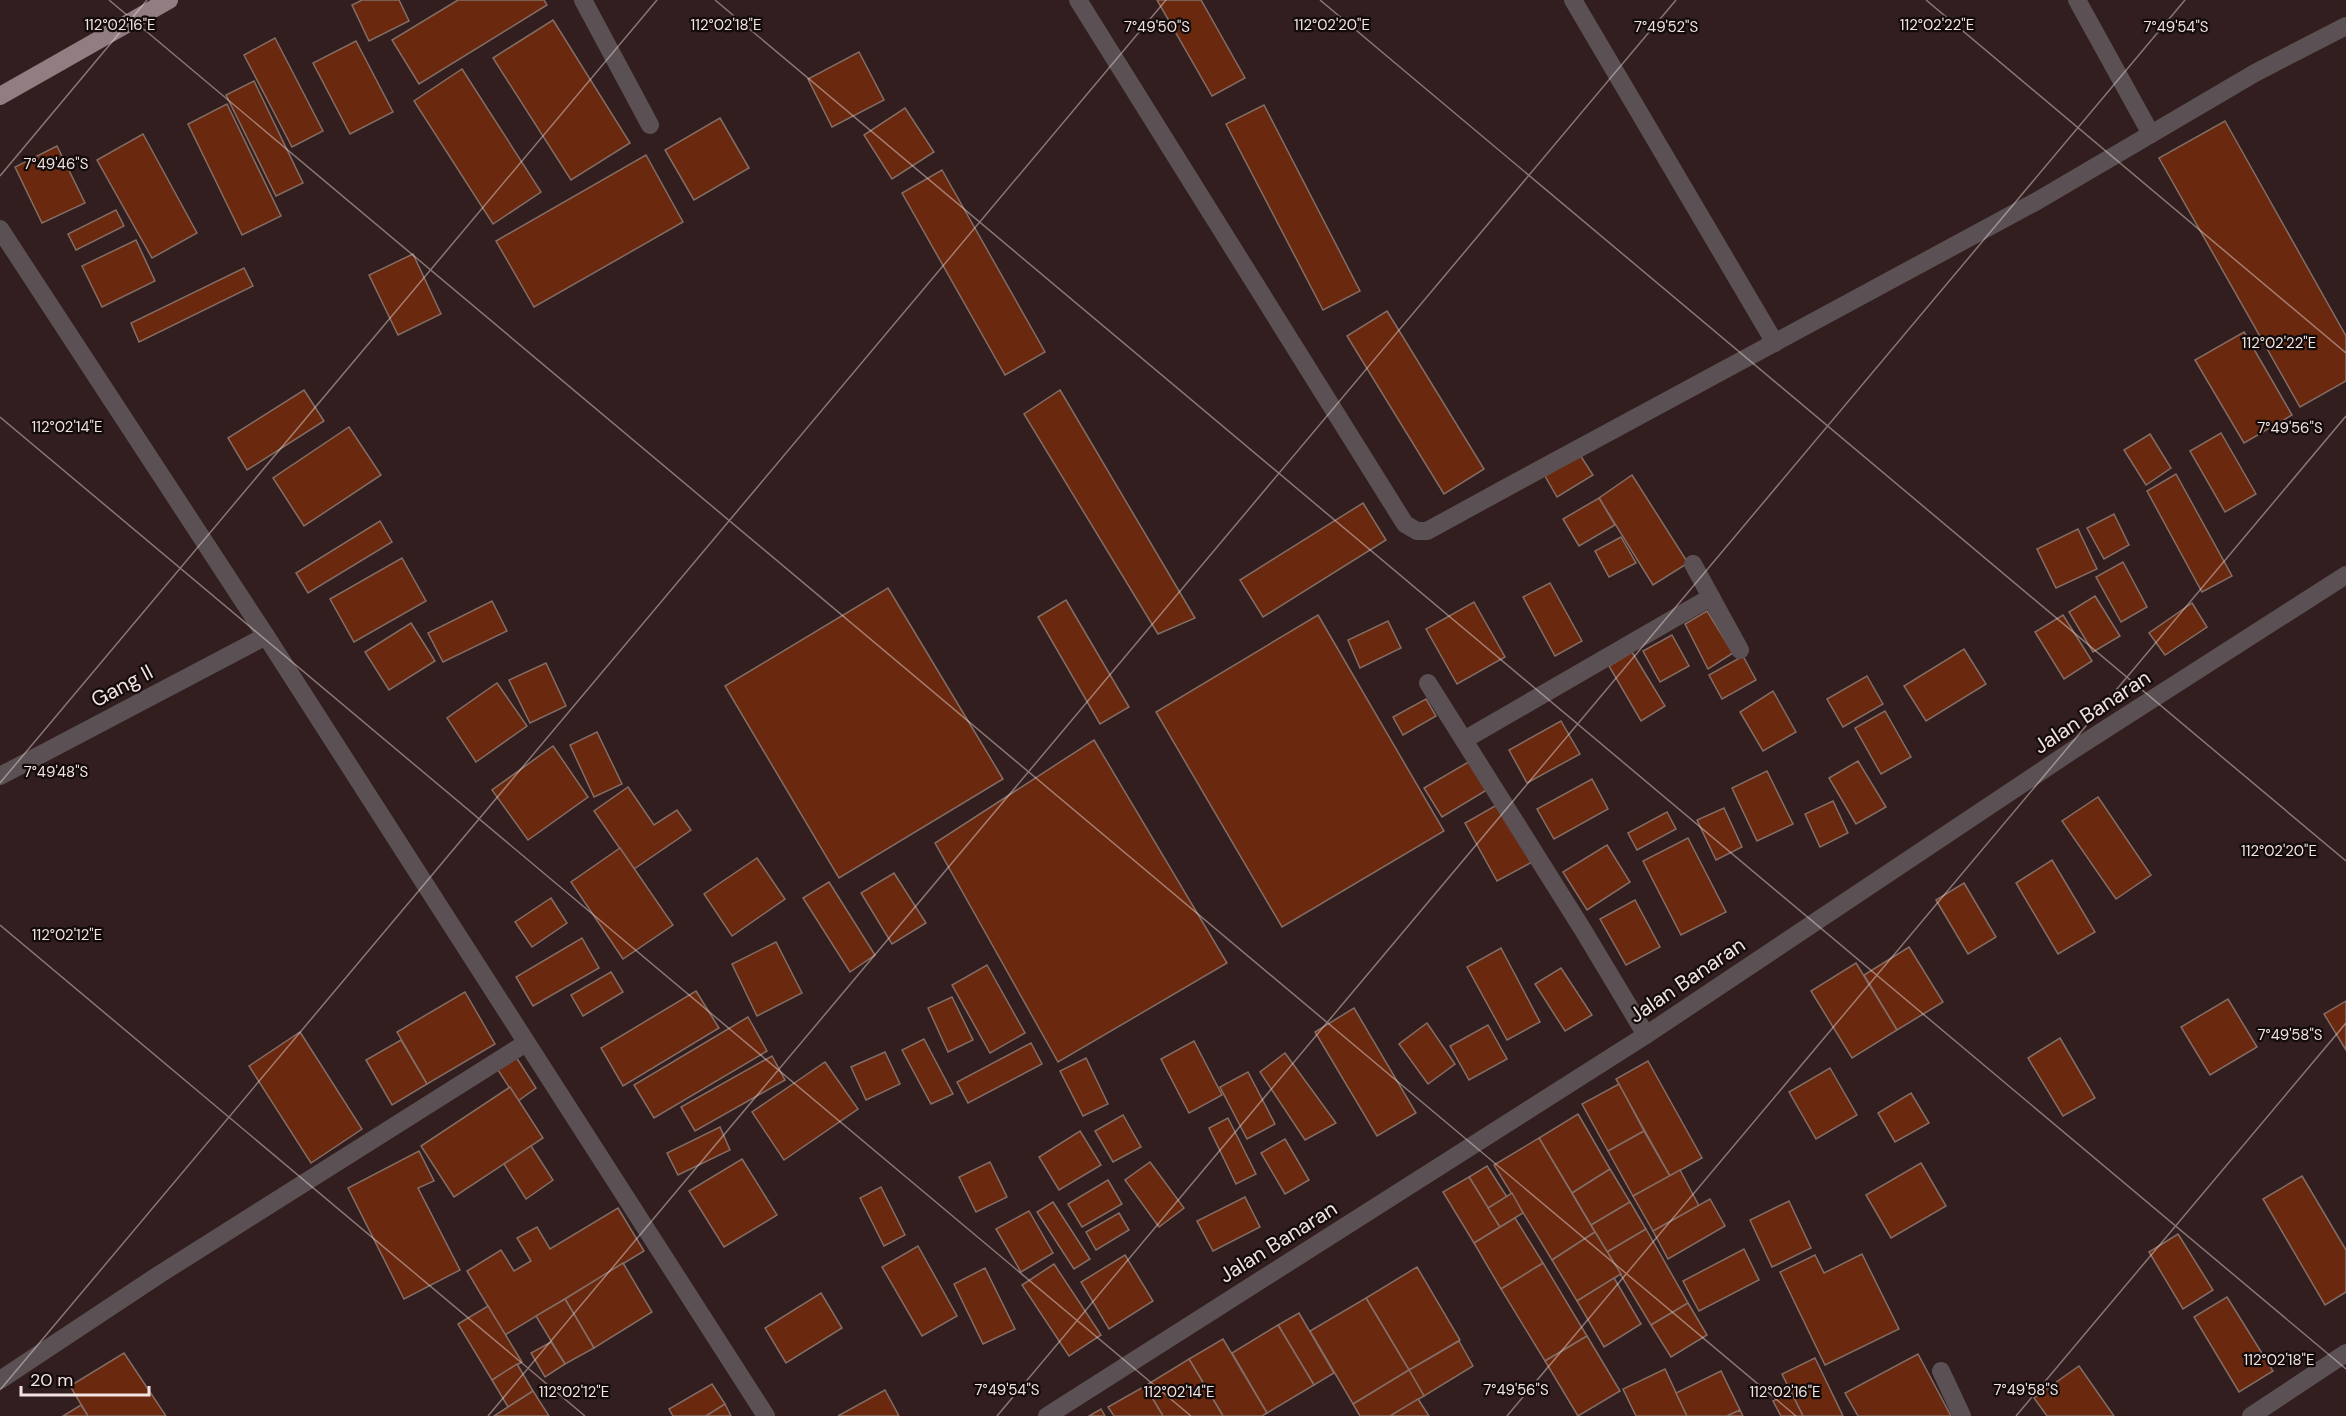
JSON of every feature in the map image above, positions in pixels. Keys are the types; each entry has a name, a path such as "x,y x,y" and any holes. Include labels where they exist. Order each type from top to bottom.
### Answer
{"main road":[{"path":"0,96 169,0"}],"street":[{"path":"583,0 650,125"},
{"path":"1078,0 1406,524 1416,531 1427,531 1442,524 2037,201 2255,73 2346,26"},
{"path":"1573,0 1775,343"},
{"path":"2076,0 2151,135"},
{"path":"0,229 266,636 766,1416"},
{"path":"1693,564 1740,650"},
{"name":"Jalan Banaran","path":"1047,1416 1646,1035 2073,750 2346,575"},
{"path":"1464,740 1711,597"},
{"name":"Gang II","path":"0,776 266,636"},
{"path":"1428,683 1646,1035"},
{"path":"0,1380 160,1274 526,1043"},
{"path":"2251,1416 2346,1353"},
{"path":"1941,1371 1962,1416"}],"building":[{"path":"362,0 399,0 409,21 369,41 352,5"},
{"path":"458,0 544,0 547,5 419,84 392,40"},
{"path":"1157,0 1201,0 1245,78 1212,96"},
{"path":"553,20 630,143 571,180 493,58"},
{"path":"275,38 323,131 292,147 244,55"},
{"path":"356,41 393,112 350,134 313,63"},
{"path":"859,52 884,100 832,127 808,79"},
{"path":"462,69 541,192 493,224 414,101"},
{"path":"254,81 303,183 276,196 226,95"},
{"path":"227,104 281,216 242,235 188,124"},
{"path":"1264,105 1360,291 1323,310 1226,124"},
{"path":"905,108 934,152 892,179 864,135"},
{"path":"720,118 749,168 694,200 665,150"},
{"path":"2225,121 2346,336 2346,381 2300,407 2159,158"},
{"path":"143,134 197,233 152,258 97,160"},
{"path":"57,146 85,203 42,223 15,167"},
{"path":"646,155 683,222 534,307 496,241"},
{"path":"942,170 1045,352 1005,375 902,193"},
{"path":"116,210 124,226 76,250 68,234"},
{"path":"136,240 155,281 102,307 82,266"},
{"path":"413,254 441,314 398,335 369,275"},
{"path":"244,268 253,286 139,342 131,323"},
{"path":"1387,311 1484,469 1444,494 1347,336"},
{"path":"2244,332 2292,415 2244,443 2195,360"},
{"path":"304,390 324,421 247,470 228,438"},
{"path":"1060,390 1195,618 1158,634 1024,414"},
{"path":"349,427 381,475 304,526 273,478"},
{"path":"2221,433 2256,494 2225,512 2190,451"},
{"path":"2150,434 2171,468 2146,485 2124,450"},
{"path":"1580,455 1593,475 1557,497 1545,476"},
{"path":"2176,474 2232,576 2202,592 2147,491"},
{"path":"1632,475 1688,563 1653,585 1599,498"},
{"path":"1599,498 1615,525 1579,546 1563,519"},
{"path":"1363,503 1386,540 1263,617 1240,580"},
{"path":"2114,514 2129,545 2104,559 2087,528"},
{"path":"380,521 392,542 308,593 296,573"},
{"path":"2078,529 2097,569 2056,588 2037,549"},
{"path":"1621,537 1636,563 1609,577 1595,551"},
{"path":"402,558 426,601 354,642 330,599"},
{"path":"2123,562 2147,607 2121,622 2096,577"},
{"path":"1550,583 1582,641 1555,656 1523,597"},
{"path":"888,588 1003,779 839,878 725,686"},
{"path":"2095,596 2120,636 2093,652 2069,612"},
{"path":"1066,600 1129,707 1100,724 1038,617"},
{"path":"492,601 507,631 443,662 428,633"},
{"path":"1474,602 1505,657 1457,684 1426,629"},
{"path":"2192,603 2207,627 2165,655 2149,633"},
{"path":"1707,611 1733,653 1708,669 1685,624"},
{"path":"1318,615 1444,831 1282,927 1156,712"},
{"path":"2063,615 2092,661 2064,679 2035,632"},
{"path":"1388,621 1401,648 1360,668 1348,640"},
{"path":"411,623 435,661 389,690 365,652"},
{"path":"1672,635 1689,666 1660,682 1643,651"},
{"path":"1964,649 1986,684 1926,721 1904,686"},
{"path":"1632,652 1665,706 1641,721 1609,666"},
{"path":"1743,656 1756,680 1722,699 1709,675"},
{"path":"546,663 566,706 530,723 509,680"},
{"path":"1867,676 1883,704 1843,727 1827,699"},
{"path":"497,683 527,726 476,762 447,718"},
{"path":"1773,691 1796,732 1763,751 1740,712"},
{"path":"1426,699 1436,716 1403,735 1393,717"},
{"path":"1885,711 1911,757 1881,774 1855,728"},
{"path":"1561,721 1580,754 1527,783 1509,750"},
{"path":"597,732 622,784 594,797 570,745"},
{"path":"1094,740 1227,963 1058,1062 935,843"},
{"path":"553,746 588,797 528,840 492,790"},
{"path":"1472,760 1490,788 1442,817 1424,788"},
{"path":"1858,761 1886,807 1856,824 1829,778"},
{"path":"1767,771 1793,824 1757,841 1732,788"},
{"path":"1592,779 1608,809 1554,839 1537,809"},
{"path":"628,787 654,825 677,810 691,830 634,869 594,811"},
{"path":"2098,797 2151,875 2116,899 2062,821"},
{"path":"1833,801 1848,833 1820,847 1805,814"},
{"path":"1502,802 1534,861 1497,881 1465,823"},
{"path":"1724,808 1742,847 1716,860 1697,820"},
{"path":"1667,812 1676,829 1637,850 1628,833"},
{"path":"1688,838 1726,912 1681,935 1643,861"},
{"path":"1607,845 1630,882 1587,910 1563,872"},
{"path":"620,848 673,925 623,959 571,882"},
{"path":"757,858 785,899 732,936 704,894"},
{"path":"2052,860 2095,932 2058,954 2016,883"},
{"path":"894,873 926,923 892,944 861,893"},
{"path":"829,882 875,955 850,972 803,898"},
{"path":"1964,883 1996,937 1968,954 1936,900"},
{"path":"551,898 567,923 532,947 515,922"},
{"path":"1635,900 1660,947 1626,965 1600,919"},
{"path":"582,938 599,968 533,1006 516,977"},
{"path":"776,942 802,993 757,1016 732,964"},
{"path":"1909,947 1943,1002 1897,1030 1864,975"},
{"path":"1501,948 1540,1022 1507,1040 1467,967"},
{"path":"1856,963 1897,1030 1852,1058 1811,991"},
{"path":"987,965 1025,1033 990,1053 952,985"},
{"path":"1561,968 1592,1015 1565,1031 1535,984"},
{"path":"611,972 623,992 583,1016 571,995"},
{"path":"696,991 719,1028 623,1086 601,1048"},
{"path":"465,992 495,1044 427,1084 397,1032"},
{"path":"952,997 973,1040 948,1052 928,1008"},
{"path":"2228,999 2257,1047 2210,1075 2181,1027"},
{"path":"2346,1001 2346,1050 2324,1014"},
{"path":"1354,1008 1416,1113 1377,1136 1315,1032"},
{"path":"748,1017 767,1051 654,1118 634,1085"},
{"path":"1427,1023 1455,1064 1428,1084 1399,1044"},
{"path":"1488,1025 1507,1059 1469,1080 1450,1046"},
{"path":"300,1032 362,1129 311,1163 249,1066"},
{"path":"2060,1038 2095,1098 2063,1116 2028,1058"},
{"path":"924,1039 953,1094 931,1104 902,1050"},
{"path":"401,1040 427,1084 392,1105 366,1060"},
{"path":"1194,1041 1222,1095 1189,1113 1161,1059"},
{"path":"1031,1043 1042,1064 968,1103 957,1082"},
{"path":"885,1052 900,1084 866,1100 851,1067"},
{"path":"1285,1053 1336,1123 1305,1140 1260,1072"},
{"path":"772,1056 785,1080 695,1131 681,1107"},
{"path":"516,1057 536,1088 518,1101 498,1070"},
{"path":"1086,1058 1108,1104 1083,1116 1060,1071"},
{"path":"1648,1061 1702,1158 1670,1176 1616,1079"},
{"path":"825,1062 858,1109 784,1160 752,1112"},
{"path":"1830,1068 1857,1115 1816,1139 1789,1092"},
{"path":"1248,1072 1275,1124 1247,1139 1220,1087"},
{"path":"1619,1084 1644,1131 1608,1151 1582,1104"},
{"path":"510,1087 543,1138 454,1197 421,1146"},
{"path":"1911,1093 1929,1123 1895,1142 1878,1113"},
{"path":"1578,1114 1610,1169 1572,1193 1539,1138"},
{"path":"1123,1115 1141,1147 1113,1162 1095,1131"},
{"path":"1228,1118 1256,1174 1236,1184 1209,1128"},
{"path":"720,1127 730,1150 678,1175 667,1153"},
{"path":"1080,1131 1101,1165 1059,1190 1039,1157"},
{"path":"1644,1131 1670,1176 1633,1196 1608,1151"},
{"path":"1539,1138 1595,1232 1552,1260 1494,1165"},
{"path":"1285,1139 1309,1180 1285,1194 1261,1153"},
{"path":"531,1146 553,1180 526,1199 504,1164"},
{"path":"419,1151 434,1181 418,1188 460,1270 404,1299 348,1188"},
{"path":"742,1159 777,1215 724,1247 689,1191"},
{"path":"990,1162 1007,1197 976,1212 959,1177"},
{"path":"1150,1162 1184,1208 1159,1227 1125,1180"},
{"path":"1921,1163 1946,1206 1891,1238 1866,1195"},
{"path":"1487,1166 1507,1197 1488,1208 1469,1177"},
{"path":"1610,1169 1630,1202 1591,1225 1572,1193"},
{"path":"1680,1170 1699,1206 1653,1231 1633,1196"},
{"path":"2302,1176 2346,1250 2346,1292 2325,1305 2263,1199"},
{"path":"1469,1177 1500,1227 1474,1243 1443,1192"},
{"path":"1108,1180 1122,1204 1082,1227 1068,1204"},
{"path":"881,1187 905,1235 884,1246 860,1198"},
{"path":"1512,1193 1523,1213 1500,1227 1488,1208"},
{"path":"1245,1197 1260,1227 1213,1251 1197,1221"},
{"path":"1710,1199 1725,1226 1668,1259 1653,1231"},
{"path":"1789,1201 1811,1248 1772,1267 1750,1220"},
{"path":"1053,1202 1090,1259 1074,1269 1037,1212"},
{"path":"1630,1202 1646,1229 1607,1252 1591,1225"},
{"path":"618,1208 644,1251 505,1335 467,1271 501,1250 514,1271 531,1261 517,1238 537,1227 550,1249"},
{"path":"1029,1211 1053,1253 1021,1272 996,1229"},
{"path":"1119,1213 1129,1230 1096,1250 1086,1232"},
{"path":"1515,1218 1543,1263 1501,1289 1474,1243"},
{"path":"1646,1229 1688,1303 1651,1325 1607,1252"},
{"path":"1595,1232 1621,1274 1577,1301 1552,1260"},
{"path":"2178,1234 2213,1290 2183,1309 2149,1252"},
{"path":"918,1246 957,1316 922,1336 882,1267"},
{"path":"1744,1249 1759,1280 1699,1311 1683,1281"},
{"path":"1862,1254 1899,1329 1825,1365 1780,1272 1815,1255 1824,1273"},
{"path":"1125,1255 1153,1301 1109,1329 1081,1282"},
{"path":"623,1263 652,1312 594,1348 565,1299"},
{"path":"1543,1263 1587,1336 1545,1361 1501,1289"},
{"path":"1054,1264 1101,1335 1069,1356 1022,1285"},
{"path":"1417,1267 1460,1340 1409,1370 1366,1298"},
{"path":"985,1268 1015,1329 983,1344 954,1284"},
{"path":"1614,1278 1641,1324 1604,1347 1577,1301"},
{"path":"821,1293 842,1328 786,1363 765,1328"},
{"path":"2227,1297 2273,1371 2239,1392 2194,1317"},
{"path":"1366,1298 1409,1370 1353,1404 1310,1331"},
{"path":"565,1299 594,1348 565,1364 536,1316"},
{"path":"1688,1303 1707,1335 1671,1357 1651,1325"},
{"path":"488,1306 522,1362 492,1380 458,1324"},
{"path":"1299,1313 1334,1373 1314,1385 1278,1325"},
{"path":"1278,1325 1314,1385 1267,1413 1232,1353"},
{"path":"1587,1336 1620,1391 1578,1416 1545,1361"},
{"path":"1223,1339 1267,1413 1262,1416 1223,1416 1189,1359"},
{"path":"1459,1341 1473,1366 1424,1396 1409,1370"},
{"path":"551,1342 565,1364 545,1377 531,1353"},
{"path":"124,1353 166,1416 88,1416 70,1386"},
{"path":"1918,1354 1951,1416 1858,1416 1845,1393"},
{"path":"1815,1358 1843,1416 1803,1416 1782,1374"},
{"path":"1189,1359 1223,1416 1163,1416 1145,1386"},
{"path":"517,1364 533,1391 508,1407 492,1380"},
{"path":"2079,1366 2114,1416 2047,1416 2034,1398"},
{"path":"1665,1369 1687,1416 1636,1416 1623,1389"},
{"path":"1409,1370 1424,1396 1390,1416 1360,1416 1353,1404"},
{"path":"1721,1371 1740,1410 1727,1416 1687,1416 1676,1393"},
{"path":"712,1384 725,1404 706,1416 673,1416 669,1409"},
{"path":"1145,1386 1163,1416 1114,1416 1108,1407"},
{"path":"885,1390 899,1416 838,1416"},
{"path":"533,1391 549,1416 494,1416 508,1407"},
{"path":"1791,1392 1803,1416 1781,1416 1773,1401"},
{"path":"1418,1399 1429,1416 1390,1416"},
{"path":"725,1404 731,1416 706,1416"},
{"path":"81,1405 88,1416 63,1416"},
{"path":"1101,1409 1105,1416 1089,1416"},
{"path":"1740,1410 1743,1416 1727,1416"}]}
